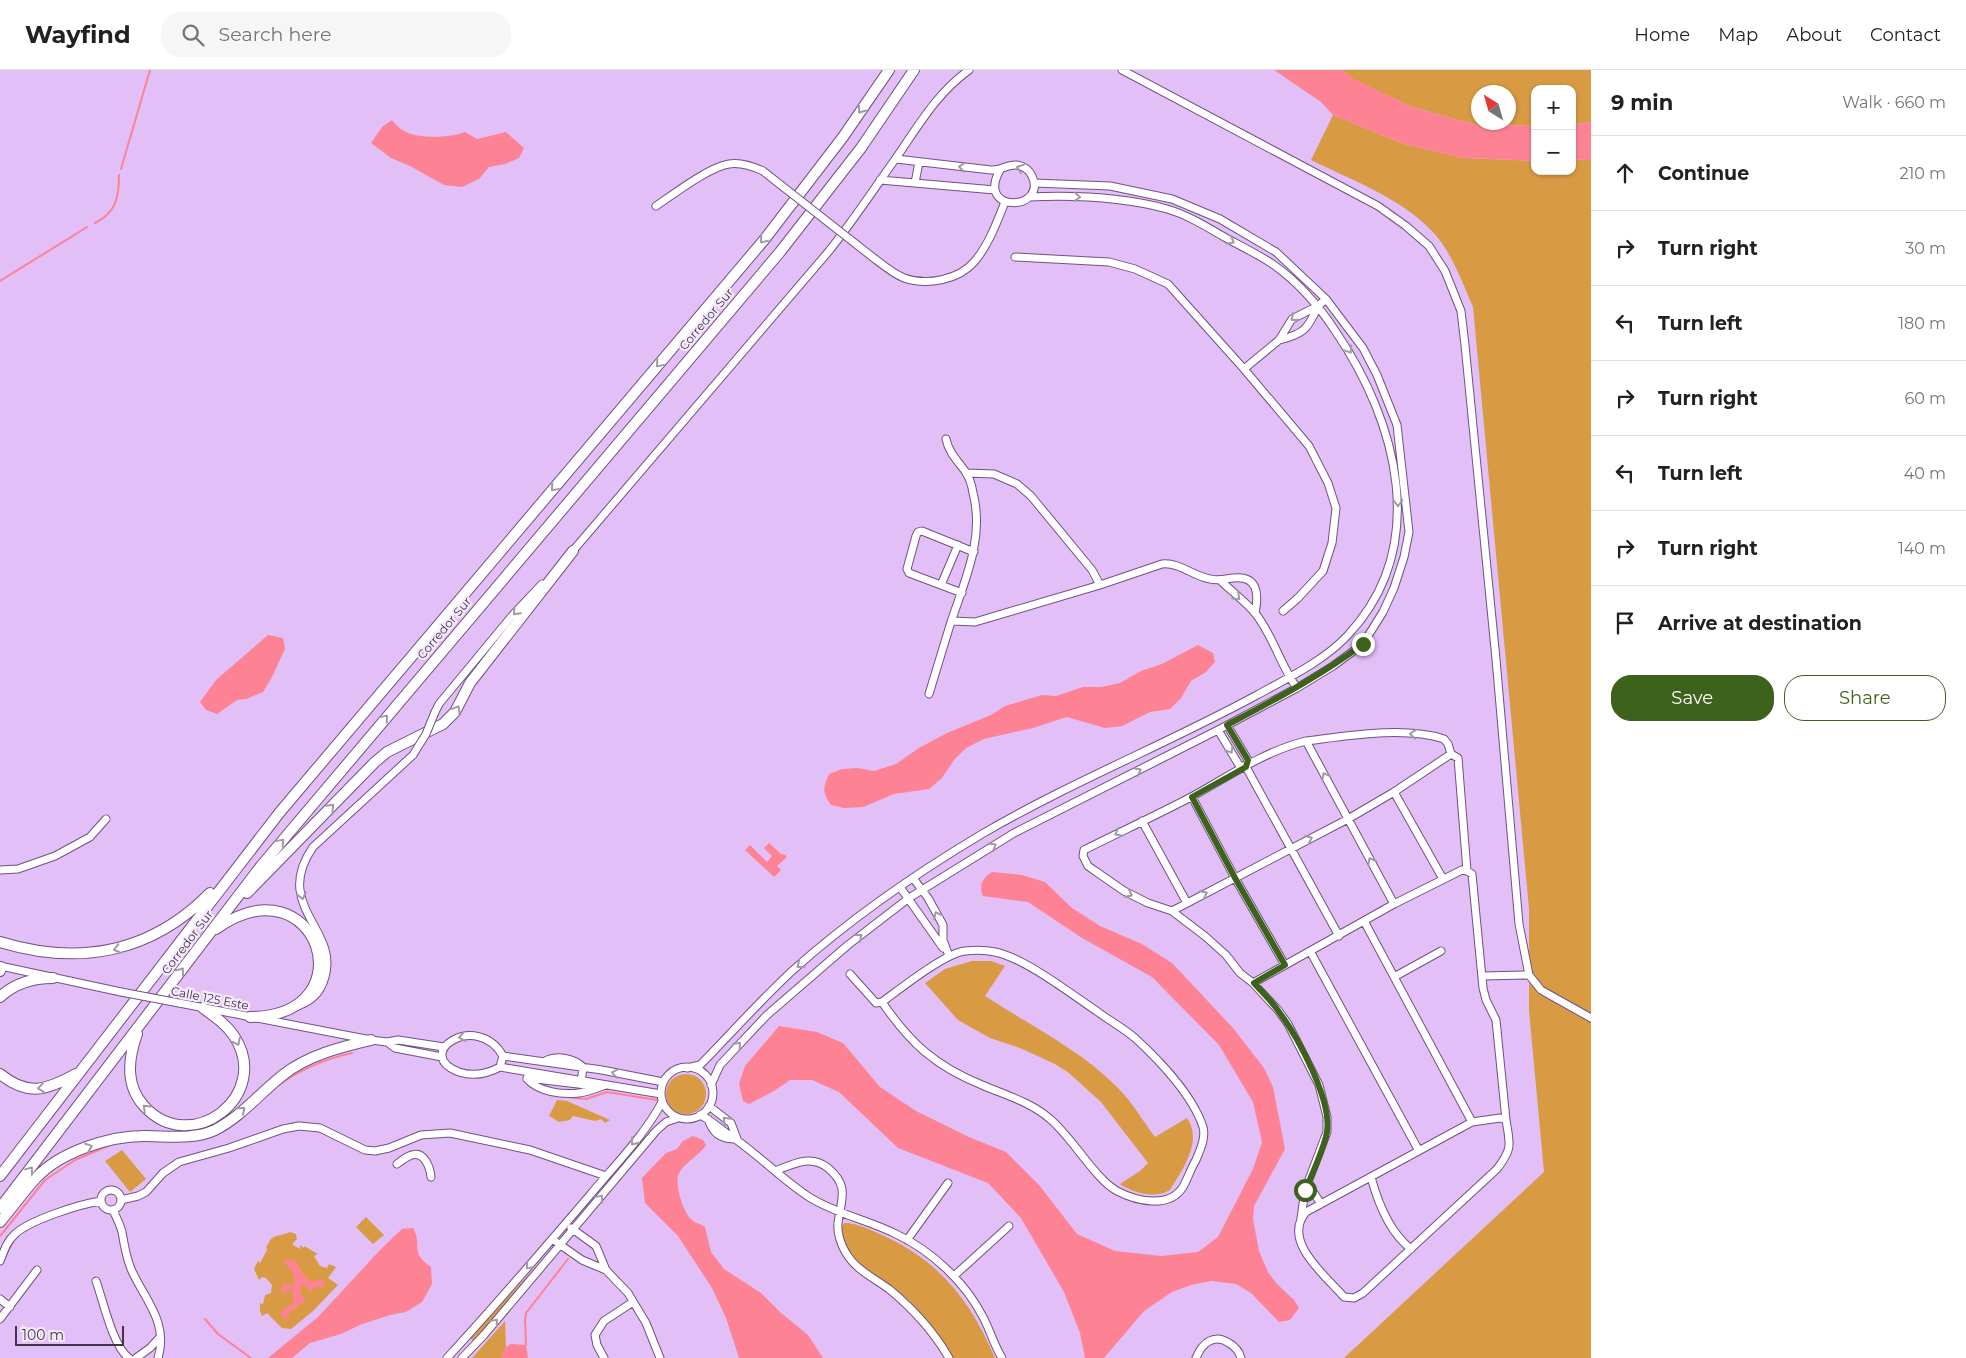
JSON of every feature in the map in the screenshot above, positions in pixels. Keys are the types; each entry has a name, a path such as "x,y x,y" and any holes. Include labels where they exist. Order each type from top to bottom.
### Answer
{"highway":[{"name":"Corredor Sur","path":"0,1176 292,797 764,240 843,137 889,70"},
{"name":"Corredor Sur","path":"0,1208 297,822 780,252 861,148 914,70"},
{"path":"223,917 374,762 387,752 443,724 451,718 470,683 573,551"},
{"path":"0,942 33,951 68,954 97,953 126,946 151,937 185,916 241,862"},
{"path":"209,934 237,917 261,909 281,912 299,922 312,936 316,946 319,970 317,981 311,992 304,1000 292,1008 273,1015 250,1017"},
{"path":"0,997 22,983 52,978"},
{"path":"141,1024 133,1045 129,1071 133,1091 145,1108 163,1120 182,1125 198,1124 215,1118 233,1102 242,1083 244,1068 241,1051 233,1034 203,1008"},
{"path":"0,1222 37,1177 70,1155 94,1144 124,1137 195,1135 213,1131 283,1075 300,1064 335,1049 371,1040"},
{"path":"0,1074 16,1085 34,1089 57,1084 81,1071"}],"street":[{"path":"292,1008 306,1003 319,991 328,961 323,941 303,903 300,890 302,869 306,857 313,847 413,755 426,734 439,704 511,617 573,551 829,251 854,220 936,99 955,80 969,70"},
{"path":"1122,70 1378,206 1406,226 1429,246 1445,271 1461,311 1465,345 1496,659 1519,924 1529,975 1541,990 1591,1018"},
{"path":"896,159 1000,170 1011,165 1024,167 1029,171 1034,182 1033,190 1029,197 1022,202 1014,204 1005,202 999,197 995,190 995,180 1000,170"},
{"path":"916,183 919,162"},
{"path":"656,206 715,168 729,164 744,164 763,171 875,259 904,278 922,282 950,278 975,261 988,242 1005,202"},
{"path":"880,180 995,190"},
{"path":"711,1085 720,1065 767,1015 848,946 909,898 1014,833 1218,730 1297,688 1333,666 1363,644 1383,612 1394,588 1409,532 1397,425 1377,375 1363,348 1326,299 1276,252 1220,219 1172,199 1110,186 1034,182"},
{"path":"678,1118 666,1109 662,1102 663,1082 675,1070 700,1065 793,970 851,923 900,887 984,833 1052,795 1232,708 1327,654 1348,636 1370,607 1384,584 1397,530 1398,499 1386,430 1355,360 1318,306 1271,264 1192,220 1167,209 1113,199 1062,196 1029,197"},
{"path":"1016,257 1108,262 1135,269 1168,284 1244,369 1309,446 1328,483 1336,508 1332,543 1323,571 1283,611"},
{"path":"1244,369 1279,340 1292,318 1318,306 1326,299"},
{"path":"1279,340 1295,336 1303,331 1310,324 1318,306"},
{"path":"929,694 974,552 977,520 973,493 966,473 953,457 946,439"},
{"path":"966,473 994,474 1017,484 1031,496 1092,570 1100,585"},
{"path":"962,592 914,575 907,569 916,536 918,532 922,531 974,552"},
{"path":"941,585 958,545"},
{"path":"952,621 976,622 1170,563 1201,576 1220,580 1243,578 1250,581 1258,597 1255,613"},
{"path":"1220,580 1255,613 1275,645 1289,677 1297,688"},
{"path":"1227,725 1248,760 1246,767"},
{"path":"1218,730 1239,765 1246,767 1339,936"},
{"path":"1254,983 1394,904 1443,879 1462,870 1467,870 1472,874 1482,976 1486,1000 1496,1020 1510,1145 1508,1155 1497,1169 1411,1249 1363,1293 1354,1298 1344,1297 1305,1253 1300,1243 1298,1230 1305,1190 1327,1132 1327,1118 1319,1085 1288,1024 1254,983 1240,973 1206,937 1172,911 1148,903 1124,891 1088,866 1083,856 1084,850 1192,797 1288,745 1306,740 1373,733 1399,733 1444,739 1448,744 1451,754 1458,758 1467,870"},
{"path":"1306,740 1394,904"},
{"path":"1172,911 1348,819 1394,792 1451,754"},
{"path":"1394,792 1443,879"},
{"path":"1192,797 1235,878 1285,965"},
{"path":"0,870 18,869 56,856 90,837 106,819"},
{"path":"1142,821 1187,903"},
{"path":"914,878 942,925 943,940 949,956"},
{"path":"900,887 949,956"},
{"path":"1364,921 1472,1122"},
{"path":"850,974 871,1000 876,1003 882,1002 949,956 962,951 994,951 1009,956 1051,980 1135,1038 1168,1072 1195,1107 1204,1130 1202,1146 1182,1188 1171,1198 1156,1201 1134,1198 1115,1190 1100,1176 1066,1133 1044,1113 1021,1100 952,1071 930,1057 910,1040 882,1002"},
{"path":"1310,951 1419,1151"},
{"path":"1394,977 1441,951"},
{"name":"Calle 125 Este","path":"0,968 371,1040 387,1042 398,1040 444,1047"},
{"path":"1482,976 1529,975"},
{"path":"600,1087 500,1067 484,1074 465,1074 448,1066 442,1057 444,1047 458,1037 477,1036 495,1046 503,1056 583,1067 663,1082"},
{"name":"Calle 125 Este","path":"387,1042 395,1048 442,1057"},
{"path":"500,1067 503,1056"},
{"path":"579,1093 583,1067"},
{"path":"687,1068 702,1072 711,1085 712,1092 709,1106 704,1117"},
{"path":"520,1070 532,1085 542,1089 579,1093 608,1085"},
{"path":"527,1079 608,1085 661,1094"},
{"path":"447,1358 606,1176 655,1116 662,1102"},
{"path":"709,1106 731,1123 737,1139 810,1197 841,1213 896,1234 938,1262 954,1276 970,1297 982,1316 1002,1358"},
{"path":"462,1358 484,1335 656,1131 666,1122 678,1118 704,1117"},
{"path":"704,1117 712,1130 723,1138 737,1139"},
{"path":"1301,1218 1306,1212 1472,1122 1497,1119 1506,1120"},
{"path":"121,1200 146,1192 163,1173 179,1162 229,1148 267,1134 299,1126 320,1128 365,1150 375,1151 389,1148 421,1134 450,1133 530,1150 606,1176"},
{"path":"397,1164 413,1154 421,1156 426,1161 430,1177"},
{"path":"775,1171 798,1162 812,1160 826,1167 834,1174 840,1184 844,1198 838,1225 840,1238 846,1253 861,1270 888,1288 914,1312 949,1358"},
{"path":"1371,1177 1385,1215 1398,1237 1411,1249"},
{"path":"907,1240 948,1183"},
{"path":"1308,1184 1321,1204"},
{"path":"111,1190 118,1193 121,1200 120,1205 113,1210 105,1208 101,1201 104,1193 111,1190"},
{"path":"0,1261 8,1242 22,1228 85,1203 101,1201"},
{"path":"113,1210 132,1269 154,1310 159,1327 161,1348 158,1358"},
{"path":"565,1224 596,1246 606,1270 628,1294 646,1323 660,1358"},
{"path":"954,1276 1008,1226"},
{"path":"552,1239 559,1246 582,1260 606,1270"},
{"path":"0,1319 37,1270"},
{"path":"96,1281 115,1336 121,1349 129,1358"},
{"path":"0,1300 10,1307"},
{"path":"604,1358 597,1345 595,1335 604,1321 633,1302"},
{"path":"136,1358 150,1348 160,1337"},
{"path":"1196,1358 1205,1342 1216,1338 1224,1339 1236,1347 1242,1358"}],"shaded area":[{"path":"1274,70 1342,70 1354,79 1412,107 1471,124 1471,130 1516,130 1516,126 1531,126 1531,161 1464,158 1404,144 1333,115 1321,102"},
{"path":"1342,70 1591,70 1591,122 1576,124 1576,85 1531,85 1531,126 1516,126 1516,85 1471,85 1471,124 1412,107 1353,79"},
{"path":"1333,115 1404,144 1464,158 1531,161 1531,175 1576,175 1576,160 1591,159 1591,1358 1344,1358 1544,1172 1529,1011 1529,909 1473,307 1458,271 1447,251 1421,220 1386,196 1311,160"},
{"path":"392,120 397,126 410,134 434,137 451,136 465,132 477,139 506,132 524,148 519,158 505,164 489,167 479,179 462,187 444,185 391,158 371,143 382,127"},
{"path":"1591,122 1591,159 1576,160 1576,124"},
{"path":"268,635 283,638 285,649 263,692 246,699 237,700 217,714 206,710 200,702 216,680"},
{"path":"1198,645 1213,653 1215,662 1206,672 1191,681 1181,698 1170,709 1150,712 1122,726 1105,728 1067,717 1033,728 984,739 966,748 954,760 942,778 929,789 894,794 863,807 844,808 831,805 826,797 825,787 829,774 842,769 858,768 874,771 896,764 919,748 947,733 991,715 1005,706 1042,695 1056,696 1083,687 1101,687 1120,683 1141,671 1162,664"},
{"path":"769,843 781,854 786,855 786,858 777,866 781,870 774,877 745,850 750,845 767,862 772,856 764,848"},
{"path":"992,872 1022,875 1045,882 1072,908 1100,926 1142,944 1172,963 1233,1028 1264,1068 1273,1087 1285,1149 1254,1206 1253,1219 1259,1251 1268,1272 1299,1308 1290,1320 1279,1322 1251,1293 1236,1284 1211,1281 1191,1285 1172,1292 1144,1311 1104,1358 1085,1358 1080,1333 1064,1292 1021,1218 988,1183 898,1148 839,1092 812,1080 790,1080 749,1104 743,1101 739,1084 745,1066 779,1026 817,1032 843,1043 880,1087 916,1111 969,1137 1006,1152 1039,1185 1077,1234 1115,1251 1161,1256 1198,1252 1218,1237 1253,1169 1262,1142 1253,1102 1219,1045 1152,977 1082,938 1028,902 983,896 982,882"},
{"path":"972,961 991,961 1005,966 985,996 1071,1050 1103,1074 1128,1099 1155,1137 1187,1118 1193,1136 1192,1145 1185,1164 1170,1190 1158,1194 1145,1194 1120,1184 1140,1171 1148,1163 1101,1102 1069,1073 1055,1064 1020,1048 990,1038 958,1020 925,983 945,969"},
{"path":"690,1074 697,1077 703,1083 706,1094 705,1102 697,1111 690,1114 682,1114 675,1111 667,1102 666,1090 669,1083 678,1075"},
{"path":"557,1100 567,1101 610,1120 605,1123 601,1119 595,1121 573,1116 570,1120 559,1122 549,1116"},
{"path":"693,1136 703,1140 706,1145 679,1173 678,1184 685,1211 693,1221 705,1227 711,1252 724,1269 761,1293 780,1312 808,1335 823,1358 739,1358 726,1318 712,1288 678,1236 645,1203 642,1178 666,1153 677,1149 683,1141"},
{"path":"122,1150 146,1179 130,1192 105,1161"},
{"path":"366,1217 384,1235 373,1244 356,1227"},
{"path":"844,1223 860,1226 904,1246 938,1271 952,1286 976,1319 995,1358 953,1358 934,1329 911,1303 867,1269 848,1249 843,1238 842,1226"},
{"path":"413,1228 416,1234 418,1253 424,1262 431,1267 432,1284 422,1302 406,1312 362,1324 341,1334 310,1343 292,1358 268,1358 318,1317 402,1229"},
{"path":"290,1232 296,1234 297,1239 293,1245 300,1249 300,1245 304,1248 304,1246 318,1254 314,1256 320,1266 327,1268 329,1264 336,1267 328,1278 338,1285 313,1311 291,1329 282,1328 267,1313 262,1316 260,1303 263,1304 265,1295 271,1293 272,1285 266,1278 262,1277 259,1280 254,1269 258,1261 260,1263 270,1240"},
{"path":"554,1248 475,1343 470,1338"},
{"path":"287,1259 294,1260 297,1263 307,1279 315,1281 321,1279 325,1282 324,1287 316,1287 311,1291 305,1285 301,1286 301,1295 305,1302 290,1311 289,1316 284,1320 280,1313 294,1302 292,1298 293,1289 287,1290 285,1294 281,1292 284,1284 294,1285 294,1275 284,1262"},
{"path":"505,1321 506,1347 502,1358 472,1358"},
{"path":"511,1344 526,1345 528,1358 502,1358 504,1350"}],"waterway":[{"path":"121,169 150,70"},
{"path":"95,223 108,214 115,204 119,175"},
{"path":"0,281 87,227"},
{"path":"277,1086 313,1065 352,1053"},
{"path":"573,1098 586,1099 607,1092 657,1100"},
{"path":"0,1236 45,1180 75,1160 110,1145"},
{"path":"526,1345 526,1313 568,1259"},
{"path":"205,1319 218,1334 251,1358"}],"route":[{"path":"1305,1190 1327,1132 1327,1118 1319,1085 1288,1024 1254,983 1285,965 1235,878 1192,797 1246,767 1248,760 1227,725 1297,688 1333,666 1363,644"}]}
